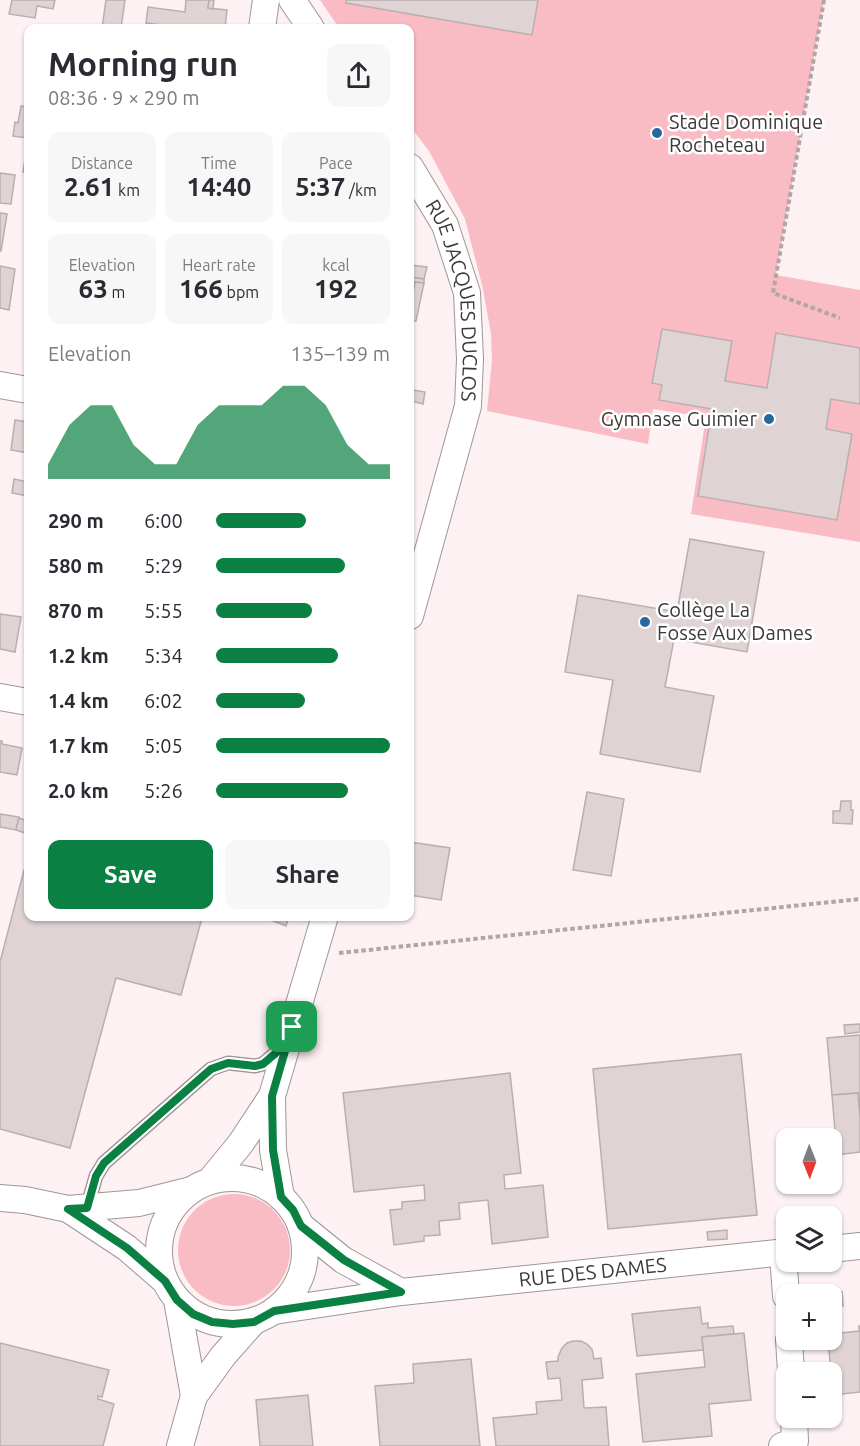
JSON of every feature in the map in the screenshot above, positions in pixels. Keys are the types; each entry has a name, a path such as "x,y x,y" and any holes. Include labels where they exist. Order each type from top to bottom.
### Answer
{"street":[{"path":"263,24 266,0"},
{"path":"292,0 308,24"},
{"name":"RUE JACQUES DUCLOS","path":"414,173 446,225 467,292 470,359 468,406 414,602"},
{"path":"0,385 24,389"},
{"path":"0,697 24,701"},
{"path":"281,1197 273,1150 272,1096 324,921"},
{"path":"194,1396 171,1290 159,1261 159,1241 165,1221 176,1204 200,1186 241,1143 272,1096"},
{"path":"0,1198 77,1208 139,1203 228,1178 248,1180 266,1186 293,1210 301,1226 305,1242 302,1273 296,1288 286,1301 264,1316 223,1356 194,1396 180,1446"},
{"path":"77,1208 127,1248 193,1314 212,1322 233,1324 264,1316"},
{"path":"301,1226 344,1260 401,1292"},
{"path":"842,1248 860,1246"},
{"name":"RUE DES DAMES","path":"264,1316 401,1292 776,1253"},
{"path":"782,1446 795,1441 794,1428"}],"lane":[{"path":"77,1208 104,1163 211,1069 228,1063 255,1066 263,1064 277,1052 292,1027"}],"path":[{"path":"824,0 773,293 840,318"},
{"path":"314,955 860,899"}],"shaded area":[{"path":"320,0 824,0 776,275 860,290 860,542 691,514 706,417 653,409 648,444 487,411 492,360 491,334 483,289 465,219 429,151 414,131 414,24 336,24"},
{"path":"234,1194 255,1198 274,1210 286,1229 290,1250 286,1271 274,1290 255,1302 234,1306 213,1302 194,1290 182,1271 178,1250 182,1229 194,1210 213,1198"}],"building":[{"path":"12,0 55,0 53,9 37,6 35,18 9,14"},
{"path":"106,0 125,0 122,24 103,24"},
{"path":"186,0 209,0 208,8 227,10 225,24 146,23 148,7 185,12"},
{"path":"209,0 214,0 213,9 208,8"},
{"path":"346,0 538,0 532,35 346,3"},
{"path":"21,106 24,106 24,137 13,136 15,122 18,123"},
{"path":"0,173 15,175 11,204 0,203"},
{"path":"0,213 7,214 1,251 0,251"},
{"path":"414,265 427,267 424,279 414,277"},
{"path":"0,266 15,269 9,310 0,308"},
{"path":"414,277 424,279 424,283 414,282"},
{"path":"415,282 424,283 416,321 414,321"},
{"name":"Gymnase Guimier","path":"662,329 732,341 725,381 767,388 776,333 860,348 860,404 831,399 826,429 852,434 837,520 698,496 712,409 659,400 662,385 652,383"},
{"path":"414,390 425,392 423,404 414,402"},
{"path":"15,420 24,421 24,452 11,450"},
{"path":"14,479 24,481 24,495 12,493"},
{"path":"690,539 764,552 747,652 674,639 665,687 714,696 700,772 600,754 613,680 565,672 578,595 677,612"},
{"path":"0,614 21,617 15,652 0,649"},
{"path":"0,741 2,744 22,748 17,775 0,772"},
{"path":"587,792 624,799 611,876 573,870"},
{"path":"841,801 851,801 852,824 833,823 833,811 840,811"},
{"path":"0,814 19,817 16,830 0,827"},
{"path":"19,818 24,820 24,833 16,830"},
{"path":"414,843 450,848 441,900 414,896"},
{"path":"24,870 24,921 201,921 181,995 116,978 70,1148 0,1129 0,962"},
{"path":"274,921 288,921 286,926"},
{"path":"860,1024 860,1032 845,1034 844,1025"},
{"path":"860,1035 860,1118 858,1093 832,1095 827,1038"},
{"path":"741,1054 757,1215 608,1229 593,1069"},
{"path":"510,1073 521,1173 504,1175 505,1189 543,1185 548,1237 492,1244 488,1200 459,1203 460,1219 439,1221 440,1235 424,1236 424,1241 394,1245 390,1210 402,1209 402,1202 425,1200 424,1185 354,1192 343,1093"},
{"path":"858,1093 860,1152 842,1154 842,1128 835,1128 832,1095"},
{"path":"727,1230 727,1239 708,1240 707,1232"},
{"path":"700,1307 702,1324 708,1323 708,1328 733,1326 734,1334 702,1337 703,1350 637,1356 632,1314"},
{"path":"860,1326 860,1392 842,1394 842,1362 830,1362 829,1350 842,1350 842,1333 859,1331"},
{"path":"744,1333 751,1400 709,1404 712,1436 643,1442 636,1374 705,1367 702,1337"},
{"path":"573,1341 587,1344 592,1349 594,1359 601,1358 603,1378 582,1380 584,1408 606,1407 609,1446 496,1446 493,1418 537,1414 536,1402 562,1400 560,1378 548,1379 546,1362 558,1361 562,1348"},
{"path":"0,1343 109,1370 102,1397 98,1396 98,1399 114,1404 103,1446 0,1446"},
{"path":"471,1359 480,1446 380,1446 375,1386 414,1383 413,1364"},
{"path":"308,1395 313,1446 260,1446 256,1400"}],"place":[{"name":"Stade Dominique Rocheteau","path":"657,133"},
{"name":"Gymnase Guimier","path":"769,419"},
{"name":"Collège La Fosse Aux Dames","path":"645,622"}],"route":[{"path":"292,1027 272,1096 273,1150 281,1197 293,1210 301,1226 344,1260 401,1292 274,1311 254,1322 233,1324 212,1322 193,1314 177,1300 165,1281 127,1248 68,1209 87,1208 96,1176 104,1163 211,1069 228,1063 255,1066 263,1064 277,1052 292,1027"}]}
